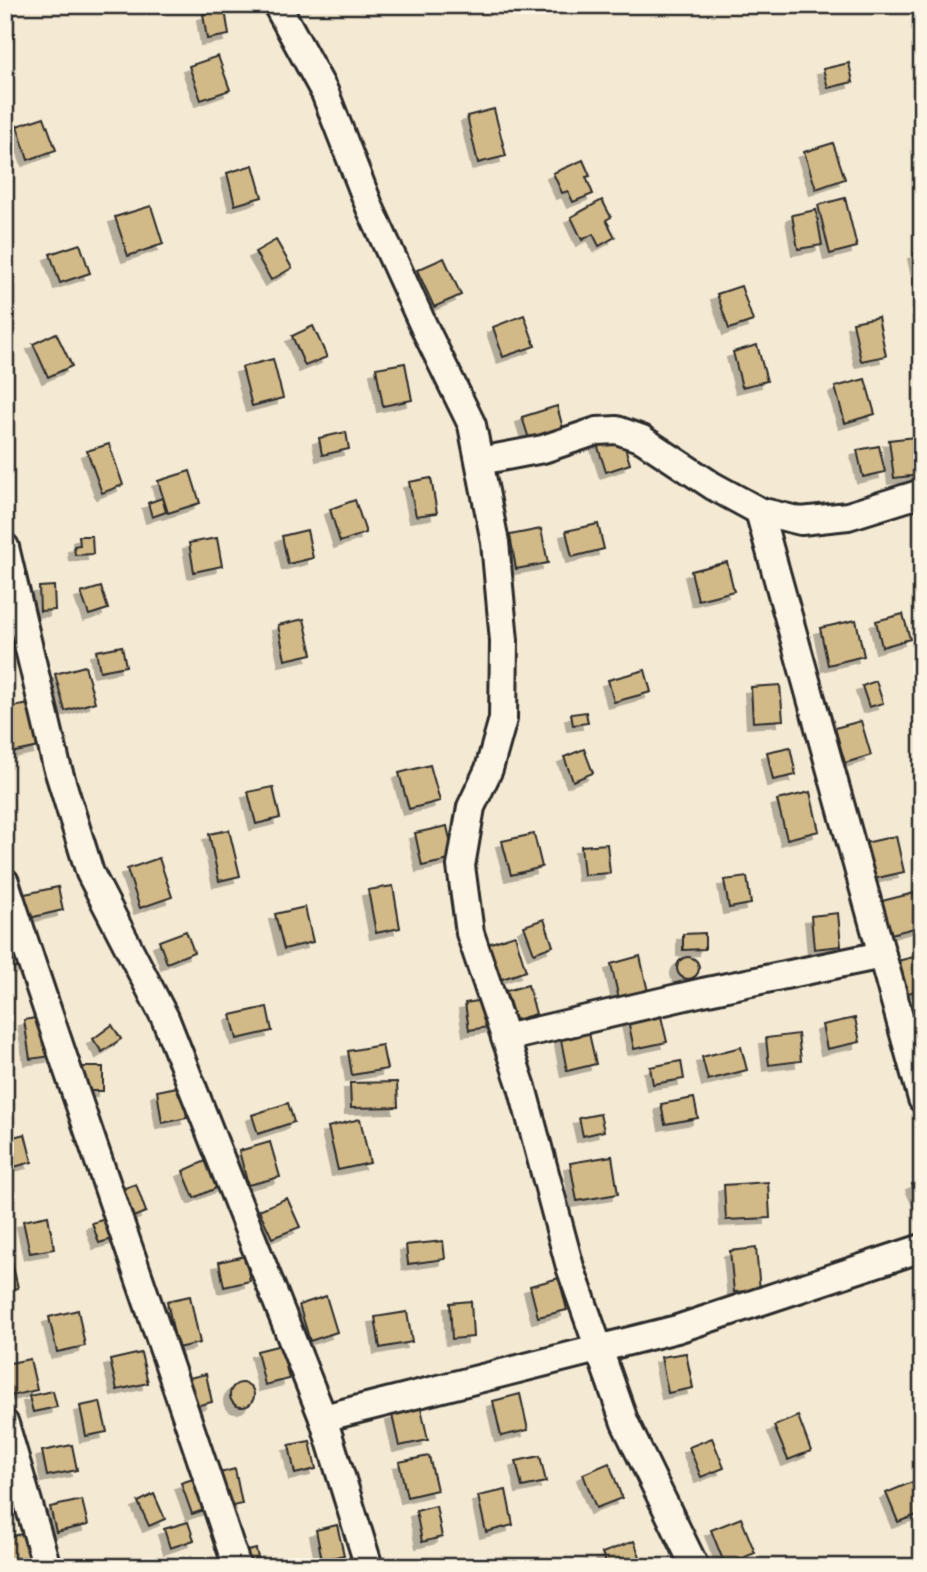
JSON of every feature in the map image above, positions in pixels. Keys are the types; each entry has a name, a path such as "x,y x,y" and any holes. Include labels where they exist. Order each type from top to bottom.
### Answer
{"street":[{"path":"277,5 325,93 370,208 472,425 496,555 504,641 503,719 488,769 471,807 461,866 470,933 522,1087 570,1268 625,1423 695,1567"},
{"path":"480,461 543,449 597,431 617,430 642,439 713,486 760,511 801,521 848,516 922,494"},
{"path":"760,511 922,1099"},
{"path":"5,547 56,763 90,873 165,1018 323,1418 369,1567"},
{"path":"5,882 237,1567"},
{"path":"505,1038 702,992 882,956"},
{"path":"323,1418 677,1329 922,1248"},
{"path":"5,1424 47,1567"}],"building":[{"path":"225,10 229,35 207,39 203,14"},
{"path":"218,56 230,90 201,100 189,66"},
{"path":"849,63 853,82 828,88 823,69"},
{"path":"494,109 506,156 478,163 467,116"},
{"path":"44,117 56,150 28,160 17,126"},
{"path":"833,143 845,179 816,189 804,152"},
{"path":"583,160 590,176 586,177 593,194 573,202 568,191 562,193 553,173"},
{"path":"253,165 262,197 235,205 227,173"},
{"path":"845,198 857,247 830,254 818,205"},
{"path":"602,200 611,217 606,220 615,237 599,246 593,234 582,240 571,217"},
{"path":"151,206 163,244 128,256 115,217"},
{"path":"816,210 822,245 798,249 792,215"},
{"path":"276,240 292,268 271,280 255,252"},
{"path":"80,244 90,273 60,283 50,254"},
{"path":"922,251 922,284 921,285 914,253"},
{"path":"444,258 461,295 434,307 417,270"},
{"path":"741,286 753,321 729,329 717,294"},
{"path":"524,315 535,346 503,357 493,327"},
{"path":"878,317 886,356 861,361 853,322"},
{"path":"313,326 327,357 305,366 292,336"},
{"path":"56,333 72,366 48,377 33,344"},
{"path":"757,345 767,381 742,387 733,352"},
{"path":"273,359 283,398 252,406 242,367"},
{"path":"405,363 412,400 383,406 376,368"},
{"path":"865,379 875,414 845,423 835,387"},
{"path":"557,406 564,432 530,442 522,417"},
{"path":"346,432 349,449 322,455 319,438"},
{"path":"622,437 630,464 606,472 597,444"},
{"path":"915,437 920,475 894,478 889,440"},
{"path":"109,444 123,485 102,493 87,451"},
{"path":"879,446 885,472 863,477 857,450"},
{"path":"190,471 200,503 168,513 158,481"},
{"path":"431,478 437,513 416,516 409,482"},
{"path":"162,498 166,512 152,517 148,503"},
{"path":"355,500 366,533 340,542 330,509"},
{"path":"598,524 604,549 572,557 566,531"},
{"path":"541,529 548,563 516,569 510,535"},
{"path":"307,530 313,558 288,564 282,536"},
{"path":"79,536 92,536 93,554 75,555 74,546 80,545"},
{"path":"217,538 222,566 194,572 189,543"},
{"path":"727,562 734,591 698,600 691,571"},
{"path":"54,586 55,610 40,611 39,587"},
{"path":"101,587 108,609 89,615 81,593"},
{"path":"903,614 910,639 882,647 876,621"},
{"path":"304,619 312,654 285,660 278,625"},
{"path":"856,620 864,656 828,665 820,628"},
{"path":"122,646 126,666 100,671 96,651"},
{"path":"85,666 95,702 65,711 55,674"},
{"path":"645,670 651,692 614,702 608,680"},
{"path":"876,681 883,703 869,707 862,686"},
{"path":"780,685 783,720 753,722 751,687"},
{"path":"31,704 39,747 11,753 5,708"},
{"path":"586,712 588,723 573,725 571,714"},
{"path":"861,721 871,755 845,763 835,728"},
{"path":"790,747 796,775 773,780 767,752"},
{"path":"584,749 593,773 573,781 564,757"},
{"path":"430,765 440,801 409,809 399,773"},
{"path":"273,787 280,818 256,824 248,792"},
{"path":"810,792 819,831 787,839 777,800"},
{"path":"447,826 454,859 422,866 415,833"},
{"path":"229,830 240,876 219,881 209,834"},
{"path":"534,834 542,867 511,875 502,841"},
{"path":"896,836 904,872 873,879 865,843"},
{"path":"607,844 610,873 584,875 581,846"},
{"path":"159,858 172,897 140,908 127,869"},
{"path":"747,877 751,904 729,908 724,880"},
{"path":"393,886 400,928 376,933 368,890"},
{"path":"58,887 63,910 25,919 20,895"},
{"path":"914,893 922,926 891,934 882,901"},
{"path":"305,907 313,942 284,949 275,914"},
{"path":"838,913 841,946 814,949 811,916"},
{"path":"544,919 553,946 534,953 524,926"},
{"path":"16,930 22,967 5,970 5,932"},
{"path":"186,931 194,952 167,963 159,941"},
{"path":"705,933 705,949 683,950 683,934"},
{"path":"515,935 526,971 493,982 482,946"},
{"path":"922,955 922,989 905,994 897,961"},
{"path":"640,956 648,992 619,999 611,964"},
{"path":"688,957 696,960 699,968 696,976 688,979 680,976 677,968 680,960"},
{"path":"528,985 536,1014 515,1020 506,991"},
{"path":"490,999 494,1026 469,1030 465,1003"},
{"path":"267,1007 272,1031 237,1039 231,1015"},
{"path":"660,1012 667,1042 634,1049 628,1020"},
{"path":"46,1016 52,1056 30,1059 24,1020"},
{"path":"855,1018 860,1042 827,1049 822,1025"},
{"path":"112,1025 121,1039 102,1052 93,1039"},
{"path":"588,1029 596,1064 567,1071 560,1035"},
{"path":"798,1034 801,1061 769,1065 766,1038"},
{"path":"382,1045 387,1069 352,1075 348,1051"},
{"path":"741,1047 747,1070 708,1080 702,1057"},
{"path":"681,1061 684,1079 653,1084 650,1067"},
{"path":"82,1067 103,1067 103,1091 82,1091"},
{"path":"397,1082 398,1107 351,1108 350,1083"},
{"path":"182,1086 187,1118 162,1123 157,1091"},
{"path":"694,1098 698,1118 665,1124 661,1104"},
{"path":"288,1103 294,1122 258,1134 252,1115"},
{"path":"600,1114 604,1131 583,1136 579,1118"},
{"path":"360,1119 370,1163 338,1170 328,1127"},
{"path":"25,1134 32,1162 7,1169 5,1139"},
{"path":"270,1142 280,1177 248,1185 239,1151"},
{"path":"612,1156 618,1194 577,1201 570,1163"},
{"path":"210,1159 221,1186 194,1198 183,1171"},
{"path":"922,1180 922,1207 912,1184"},
{"path":"768,1182 770,1218 726,1220 724,1185"},
{"path":"136,1184 146,1212 128,1219 119,1190"},
{"path":"287,1198 300,1227 272,1238 259,1210"},
{"path":"48,1216 54,1249 30,1253 23,1221"},
{"path":"109,1218 116,1238 99,1243 92,1223"},
{"path":"443,1241 445,1259 408,1264 406,1245"},
{"path":"756,1248 760,1290 734,1292 730,1251"},
{"path":"245,1256 250,1281 224,1287 219,1262"},
{"path":"12,1262 18,1288 5,1291 5,1264"},
{"path":"559,1278 567,1310 538,1317 530,1286"},
{"path":"190,1296 200,1343 177,1348 167,1301"},
{"path":"326,1296 337,1332 310,1341 299,1305"},
{"path":"471,1301 473,1337 452,1339 450,1303"},
{"path":"78,1310 85,1346 57,1352 49,1317"},
{"path":"407,1312 412,1342 380,1348 375,1317"},
{"path":"281,1345 289,1379 265,1385 257,1351"},
{"path":"141,1353 148,1383 117,1390 110,1360"},
{"path":"686,1353 693,1388 668,1393 661,1357"},
{"path":"30,1359 37,1390 6,1397 5,1364"},
{"path":"206,1374 212,1402 195,1406 189,1378"},
{"path":"242,1383 250,1387 254,1395 250,1403 242,1407 234,1403 230,1395 234,1387"},
{"path":"53,1391 57,1407 33,1412 29,1396"},
{"path":"520,1394 528,1430 501,1436 493,1401"},
{"path":"100,1402 107,1432 86,1436 80,1406"},
{"path":"421,1408 428,1440 399,1446 392,1415"},
{"path":"798,1416 811,1451 788,1460 774,1426"},
{"path":"712,1438 724,1468 701,1477 689,1447"},
{"path":"310,1441 316,1469 295,1474 289,1445"},
{"path":"72,1445 77,1470 47,1476 42,1451"},
{"path":"429,1456 437,1490 407,1497 399,1462"},
{"path":"540,1456 546,1482 522,1487 516,1461"},
{"path":"609,1463 622,1498 596,1508 583,1474"},
{"path":"235,1469 242,1504 224,1508 216,1474"},
{"path":"202,1476 213,1507 192,1514 181,1483"},
{"path":"912,1482 922,1506 922,1513 898,1522 886,1493"},
{"path":"506,1490 513,1525 486,1532 478,1496"},
{"path":"154,1494 165,1519 149,1526 138,1502"},
{"path":"82,1500 88,1525 56,1532 50,1507"},
{"path":"436,1506 442,1537 422,1542 416,1511"},
{"path":"741,1518 755,1553 725,1565 711,1530"},
{"path":"188,1522 194,1540 170,1548 164,1529"},
{"path":"337,1525 344,1555 322,1560 316,1530"},
{"path":"25,1533 32,1566 5,1567 5,1538"},
{"path":"634,1541 644,1567 608,1567 602,1553"},
{"path":"256,1549 260,1567 247,1567 244,1552"}]}
